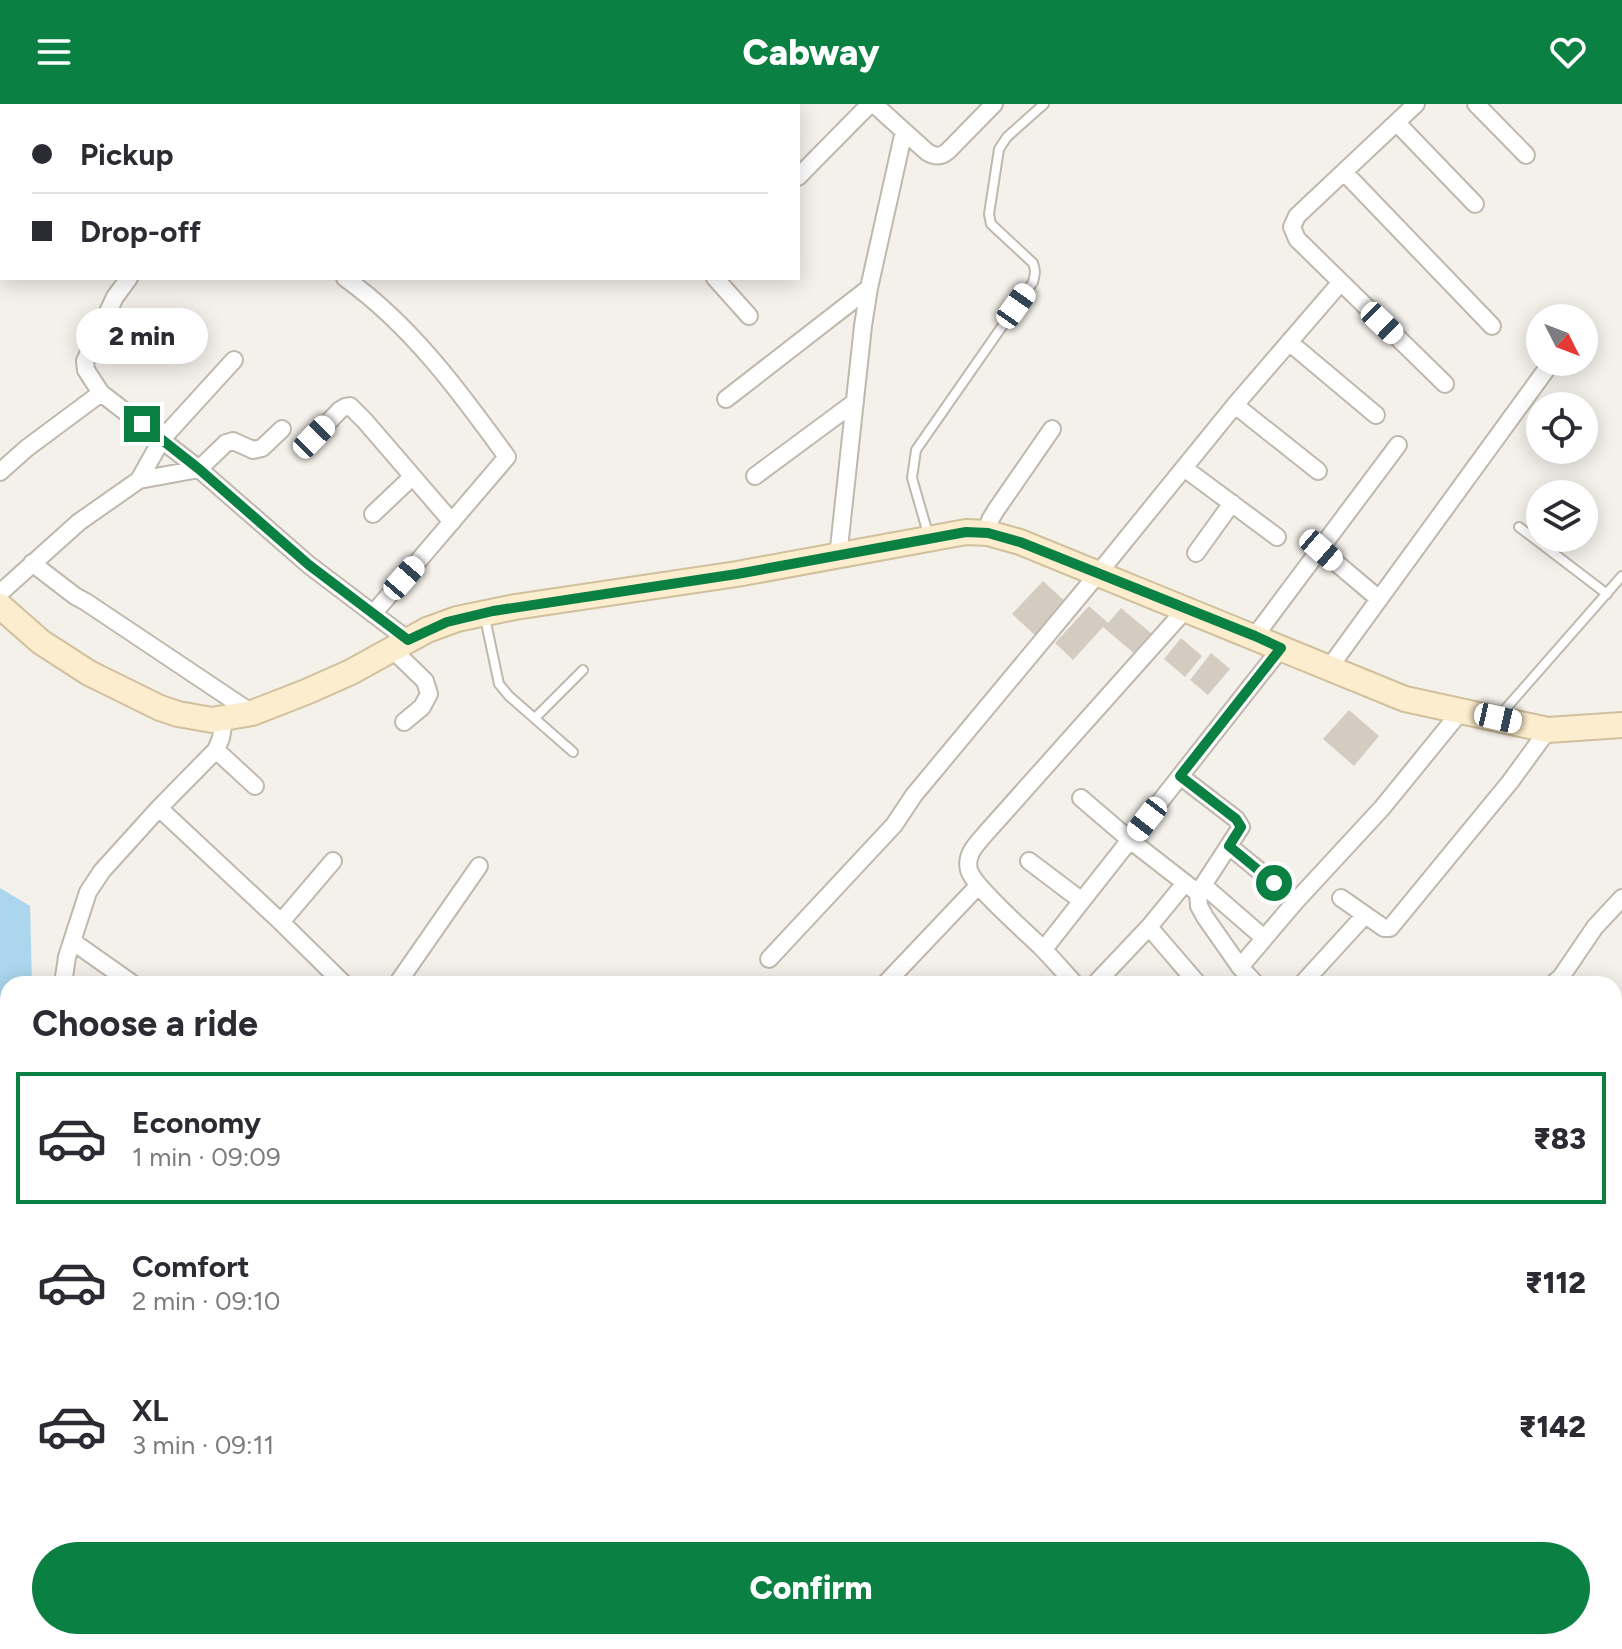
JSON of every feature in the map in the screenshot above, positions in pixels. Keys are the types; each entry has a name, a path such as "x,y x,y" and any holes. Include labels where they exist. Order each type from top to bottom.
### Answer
{"main road":[{"path":"0,606 52,651 119,689 178,714 212,720 252,713 306,692 447,622 484,613 838,557 966,532 988,533 1020,542 1405,699 1548,730 1622,725"}],"street":[{"path":"800,175 872,104 927,152 939,156 948,151 994,104"},
{"path":"1416,104 1297,216 1292,227 1297,239 1445,384"},
{"path":"1476,104 1526,155"},
{"path":"1397,123 1475,204"},
{"path":"838,557 869,288 904,131"},
{"path":"1344,172 1492,326"},
{"path":"128,280 115,297 85,361 86,370 101,393 199,469 309,565 373,614 400,644 425,681 429,694 422,707 404,722"},
{"path":"347,280 389,314 428,355 507,457 373,614"},
{"path":"717,280 749,316"},
{"path":"769,959 894,825 914,795 1235,405 1341,282"},
{"path":"726,399 869,288"},
{"path":"1289,342 1376,415"},
{"path":"139,480 162,439 234,360"},
{"path":"1329,668 1542,376"},
{"path":"0,472 101,393"},
{"path":"755,476 855,402"},
{"path":"1235,405 1318,471"},
{"path":"314,437 340,410 350,406 452,522"},
{"path":"0,593 79,522 139,480 199,469 226,443 233,441 253,450 262,448 282,429"},
{"path":"988,533 992,515 1052,429"},
{"path":"1255,636 1398,445"},
{"path":"1184,468 1277,537"},
{"path":"373,514 412,477"},
{"path":"1196,553 1232,503"},
{"path":"1321,550 1379,599"},
{"path":"32,563 75,596 252,713"},
{"path":"1068,976 978,886 969,873 968,860 971,851 1185,610"},
{"path":"1044,949 1281,648"},
{"path":"1240,967 1382,808 1461,711"},
{"path":"64,976 88,892 102,871 216,750 224,719"},
{"path":"1341,898 1384,928 1395,924 1548,730"},
{"path":"216,750 255,786"},
{"path":"1103,976 1149,927 1195,887 1241,827 1236,819 1180,776"},
{"path":"1081,798 1130,840 1264,938"},
{"path":"159,808 336,976"},
{"path":"1229,846 1296,901"},
{"path":"281,922 333,861"},
{"path":"1029,861 1082,901"},
{"path":"403,976 479,866"},
{"path":"893,976 978,886"},
{"path":"1195,887 1205,917 1248,976"},
{"path":"1562,976 1595,927 1622,898"},
{"path":"1309,976 1365,915"},
{"path":"1149,927 1191,976"},
{"path":"72,941 122,976"}],"lane":[{"path":"929,538 912,478 916,450 1033,282 1033,263 991,224 989,214 999,149 1007,137 1044,104"},
{"path":"1519,527 1607,594"},
{"path":"1498,718 1622,576"},
{"path":"484,613 499,684 573,752"},
{"path":"535,718 583,670"}],"water":[{"path":"0,888 30,906 32,976 0,976"}],"building":[{"path":"1043,581 1068,604 1037,637 1012,614"},
{"path":"1089,606 1108,623 1121,608 1152,634 1135,654 1103,627 1073,660 1055,643"},
{"path":"1181,638 1202,656 1185,677 1164,659"},
{"path":"1211,653 1230,669 1208,695 1190,680"},
{"path":"1349,710 1379,736 1354,766 1323,739"}],"route":[{"path":"142,424 309,565 408,640 447,622 493,611 737,574 966,532 988,533 1020,542 1255,636 1281,648 1180,776 1236,819 1241,827 1229,846 1274,883"}]}
